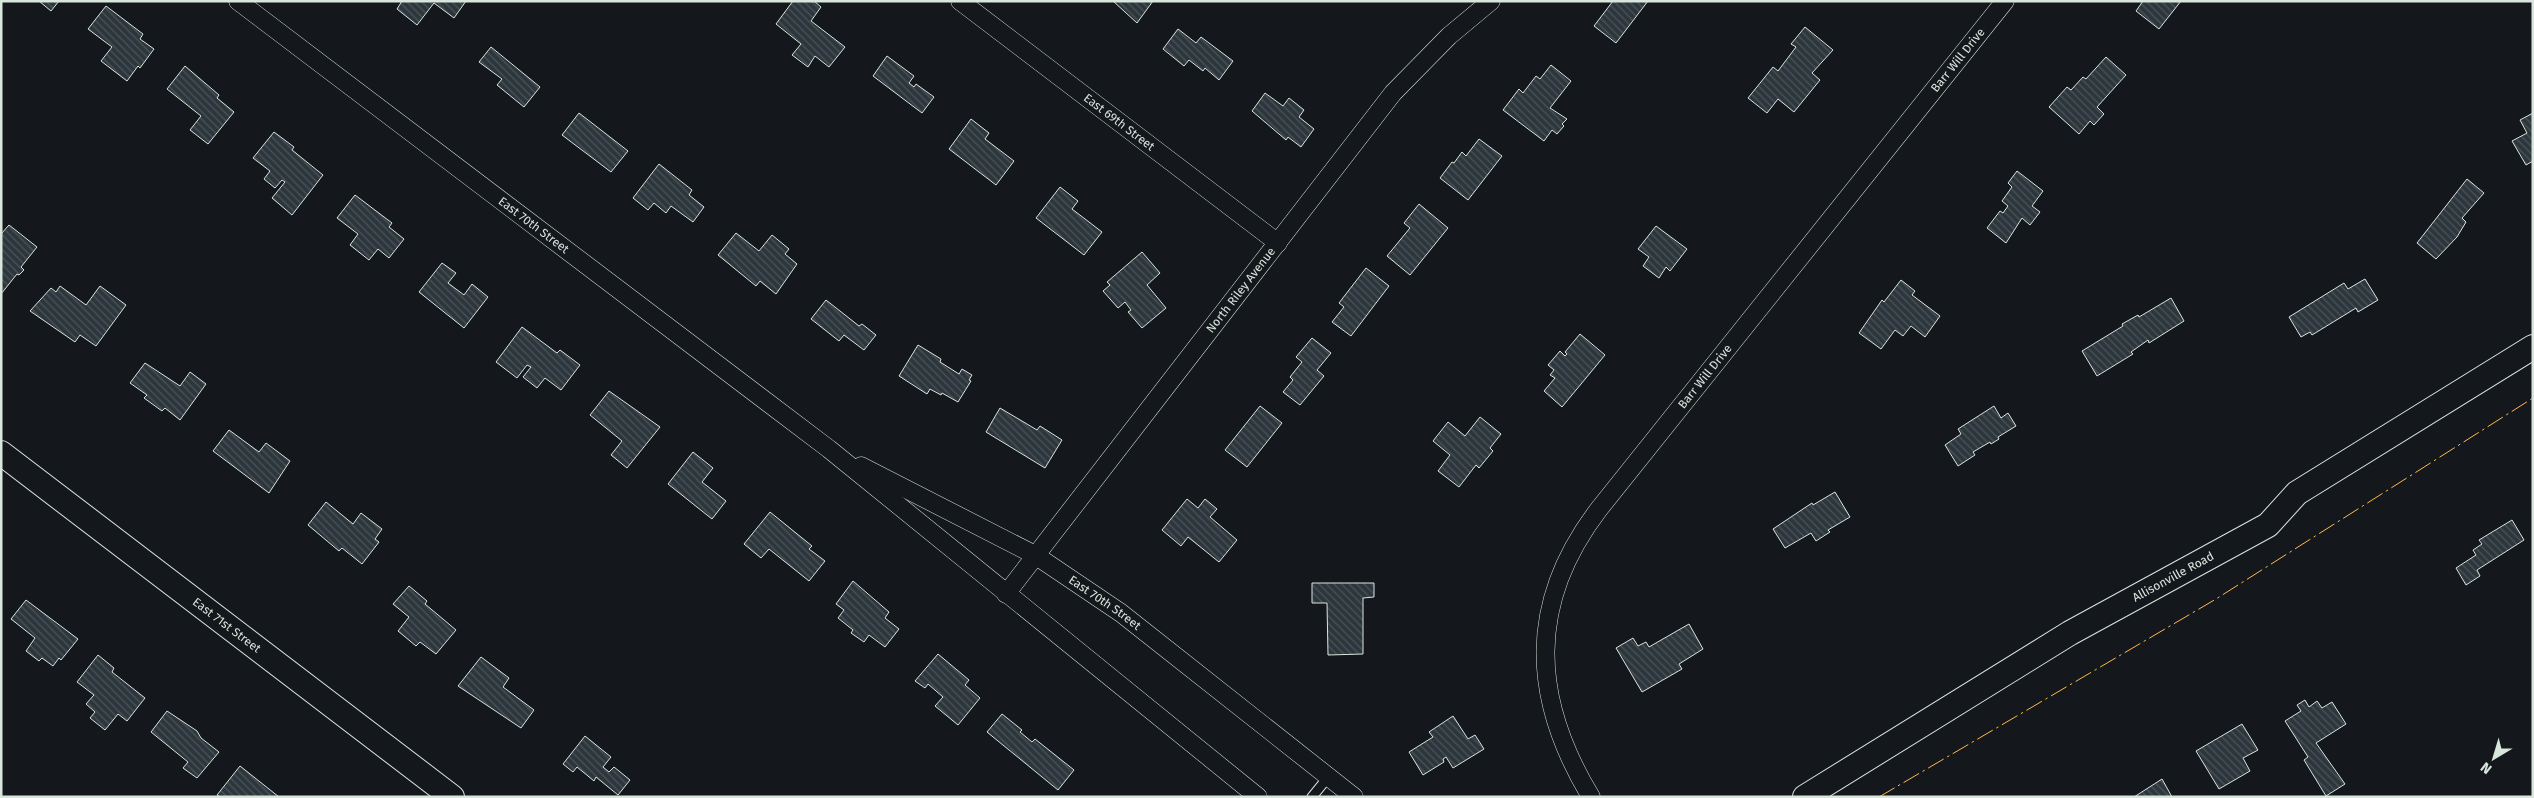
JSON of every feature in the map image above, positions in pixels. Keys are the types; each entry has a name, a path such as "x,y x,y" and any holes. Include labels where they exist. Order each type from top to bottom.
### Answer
{"main road":[{"name":"Allisonville Road","path":"1805,797 2070,633 2268,525 2297,493 2533,347"},
{"name":"East 71st Street","path":"1,452 452,797"}],"street":[{"name":"East 70th Street","path":"238,1 829,450 1258,797"},
{"name":"East 69th Street","path":"960,1 1278,242"},
{"name":"North Riley Avenue","path":"1006,594 1394,92 1449,36 1491,1"},
{"name":"Barr Will Drive","path":"1591,797 1570,760 1557,727 1548,693 1546,675 1546,640 1550,613 1556,587 1574,546 1599,510 2005,1"},
{"name":"East 70th Street","path":"829,450 1035,555 1149,633 1354,797"}],"lane":[{"path":"1312,797 1329,776"}],"building":[{"path":"39,1 59,1 51,11"},
{"path":"402,1 466,1 454,18 434,3 417,25 397,9"},
{"path":"793,1 814,1 821,7 811,21 845,47 829,67 815,56 808,67 792,55 801,44 776,24"},
{"path":"1113,1 1153,1 1137,23"},
{"path":"1613,1 1648,1 1616,43 1594,26"},
{"path":"2143,1 2181,1 2159,29 2136,11"},
{"path":"106,6 143,34 140,39 154,49 140,68 138,66 127,81 101,61 112,47 88,29"},
{"path":"1805,27 1833,50 1812,73 1820,80 1794,112 1778,99 1767,113 1748,98 1773,67 1778,71 1796,47 1791,44"},
{"path":"1178,29 1196,43 1201,37 1233,61 1219,80 1205,68 1203,71 1189,60 1184,66 1163,49"},
{"path":"491,47 540,87 524,107 497,85 502,79 479,62"},
{"path":"887,56 914,76 909,83 914,87 916,84 934,97 922,113 873,76"},
{"path":"2106,57 2126,75 2097,107 2104,114 2094,125 2090,121 2079,134 2049,107 2067,87 2071,90 2083,77 2086,79"},
{"path":"1551,65 1571,81 1550,108 1567,119 1562,124 1564,126 1557,134 1552,130 1544,141 1503,110 1519,89 1523,93 1536,76 1540,79"},
{"path":"185,66 219,95 217,98 234,112 208,144 190,130 201,116 167,89"},
{"path":"1265,93 1283,106 1289,98 1304,110 1299,117 1314,129 1301,147 1288,137 1286,140 1252,111"},
{"path":"579,113 628,151 611,172 562,135"},
{"path":"2533,113 2533,161 2526,165 2512,141 2527,133 2520,120"},
{"path":"971,119 989,133 985,139 1014,161 996,185 949,149"},
{"path":"274,132 294,147 292,150 323,175 292,215 272,198 285,182 282,180 275,188 264,179 270,171 253,158"},
{"path":"1479,139 1502,156 1468,200 1440,178 1462,152 1466,156"},
{"path":"659,164 692,190 689,195 704,207 693,222 671,206 666,213 654,203 648,210 633,198"},
{"path":"2017,171 2043,191 2032,206 2040,212 2030,225 2022,218 2006,243 1987,228 2000,211 2003,213 2008,206 2002,201 2012,187 2008,183"},
{"path":"2467,179 2484,193 2462,218 2466,222 2457,237 2436,259 2417,243"},
{"path":"1060,187 1078,201 1072,209 1102,232 1084,255 1036,218"},
{"path":"355,195 392,223 389,227 404,239 389,258 378,249 369,260 350,245 358,234 337,218"},
{"path":"1419,204 1448,228 1410,275 1387,256 1410,228 1404,223"},
{"path":"9,225 37,247 21,267 24,270 19,275 17,274 1,294 1,234"},
{"path":"1656,226 1687,249 1670,271 1666,267 1659,278 1643,266 1649,257 1638,249"},
{"path":"736,233 759,251 772,235 789,249 785,254 797,264 776,294 760,281 756,286 718,255"},
{"path":"1142,252 1160,273 1147,285 1166,308 1142,328 1128,312 1131,310 1125,302 1118,308 1103,291 1110,285 1107,282"},
{"path":"442,263 456,273 448,283 464,295 472,284 488,297 464,328 419,292"},
{"path":"1366,268 1389,286 1351,336 1332,322 1344,307 1339,303"},
{"path":"2365,279 2378,300 2358,312 2356,308 2312,335 2310,332 2301,337 2289,317 2344,283 2348,289"},
{"path":"1901,280 1915,291 1912,295 1940,316 1925,337 1911,326 1903,336 1895,330 1881,349 1859,333 1882,300 1884,302"},
{"path":"60,286 86,305 100,286 126,305 96,346 80,335 75,342 30,311 51,288 56,292"},
{"path":"2171,298 2184,321 2149,343 2148,340 2131,352 2133,354 2097,376 2082,351 2123,326 2122,324 2138,315 2139,317"},
{"path":"826,300 859,326 862,324 876,335 864,350 844,335 839,341 811,319"},
{"path":"522,327 557,353 560,350 580,365 561,390 545,378 537,388 523,377 531,367 527,365 517,378 496,362"},
{"path":"1580,334 1605,355 1562,407 1544,391 1555,378 1550,375 1554,370 1548,365 1560,351 1565,356 1567,354 1565,352"},
{"path":"1312,338 1331,353 1317,370 1324,376 1300,405 1283,392 1293,380 1290,377 1302,362 1296,357"},
{"path":"918,345 941,359 940,362 959,374 962,369 972,375 969,380 971,381 958,402 930,389 927,394 899,376"},
{"path":"145,363 180,386 190,372 206,384 180,420 165,408 162,411 144,398 147,395 130,383"},
{"path":"609,391 660,427 627,468 611,455 622,441 590,415"},
{"path":"1260,406 1282,423 1247,467 1225,450"},
{"path":"1994,406 2001,418 2008,413 2016,426 1998,437 1999,439 1991,444 1990,442 1973,452 1975,455 1958,466 1945,445 1961,434 1958,429"},
{"path":"1000,408 1037,430 1040,426 1062,440 1045,468 986,432"},
{"path":"1480,417 1501,434 1490,448 1493,451 1479,468 1476,465 1459,487 1438,471 1450,455 1433,441 1448,422 1465,436"},
{"path":"229,430 259,452 266,443 290,461 269,493 213,451"},
{"path":"693,452 713,468 702,482 726,501 712,519 668,484"},
{"path":"1835,492 1850,517 1828,530 1830,532 1816,541 1811,533 1785,548 1773,529 1812,503 1813,505"},
{"path":"1187,499 1198,508 1205,499 1217,509 1210,517 1237,540 1219,562 1188,537 1181,546 1162,530"},
{"path":"326,502 353,524 361,513 382,529 375,539 379,542 362,564 342,548 339,551 308,525"},
{"path":"770,512 812,546 809,549 825,561 809,581 769,549 761,558 744,544"},
{"path":"2512,520 2524,540 2477,570 2480,576 2466,585 2456,568 2476,555 2473,550 2482,544 2479,540"},
{"path":"853,581 889,612 885,618 899,629 885,647 869,635 864,642 851,633 853,630 838,618 844,610 836,604"},
{"path":"1312,583 1374,583 1374,597 1363,598 1363,654 1328,655 1327,603 1312,603"},
{"path":"409,586 427,601 425,604 456,630 436,654 420,642 416,646 398,631 409,617 393,604"},
{"path":"26,600 78,639 61,660 59,658 53,666 42,658 39,661 26,651 35,638 11,619"},
{"path":"1689,624 1703,649 1679,664 1682,669 1642,692 1616,648 1633,638 1638,646 1646,642 1649,647"},
{"path":"938,654 969,680 965,685 980,698 958,725 935,706 943,697 928,684 925,688 915,681"},
{"path":"98,655 114,668 112,672 145,698 127,721 118,714 105,730 90,718 95,712 86,704 94,695 77,682"},
{"path":"481,657 509,678 503,687 534,710 521,728 458,686"},
{"path":"2305,700 2309,707 2317,701 2322,708 2332,702 2346,724 2316,743 2345,784 2326,796 2304,760 2308,757 2285,721 2301,711 2297,705"},
{"path":"167,711 197,731 201,738 219,752 197,778 183,768 188,762 151,732"},
{"path":"1002,714 1022,730 1020,732 1032,742 1035,739 1074,770 1058,790 987,732"},
{"path":"1453,716 1468,739 1475,735 1484,749 1453,768 1446,757 1443,759 1444,762 1423,775 1409,752 1433,737 1429,732"},
{"path":"2242,724 2258,750 2243,758 2250,771 2219,789 2196,751"},
{"path":"585,736 611,757 603,767 609,772 614,767 630,780 618,795 596,777 594,781 577,767 573,772 563,764"},
{"path":"240,766 279,797 220,797 217,795"},
{"path":"2162,779 2172,797 2134,797"}],"power":[{"path":"1879,797 2216,599 2533,398"}]}
